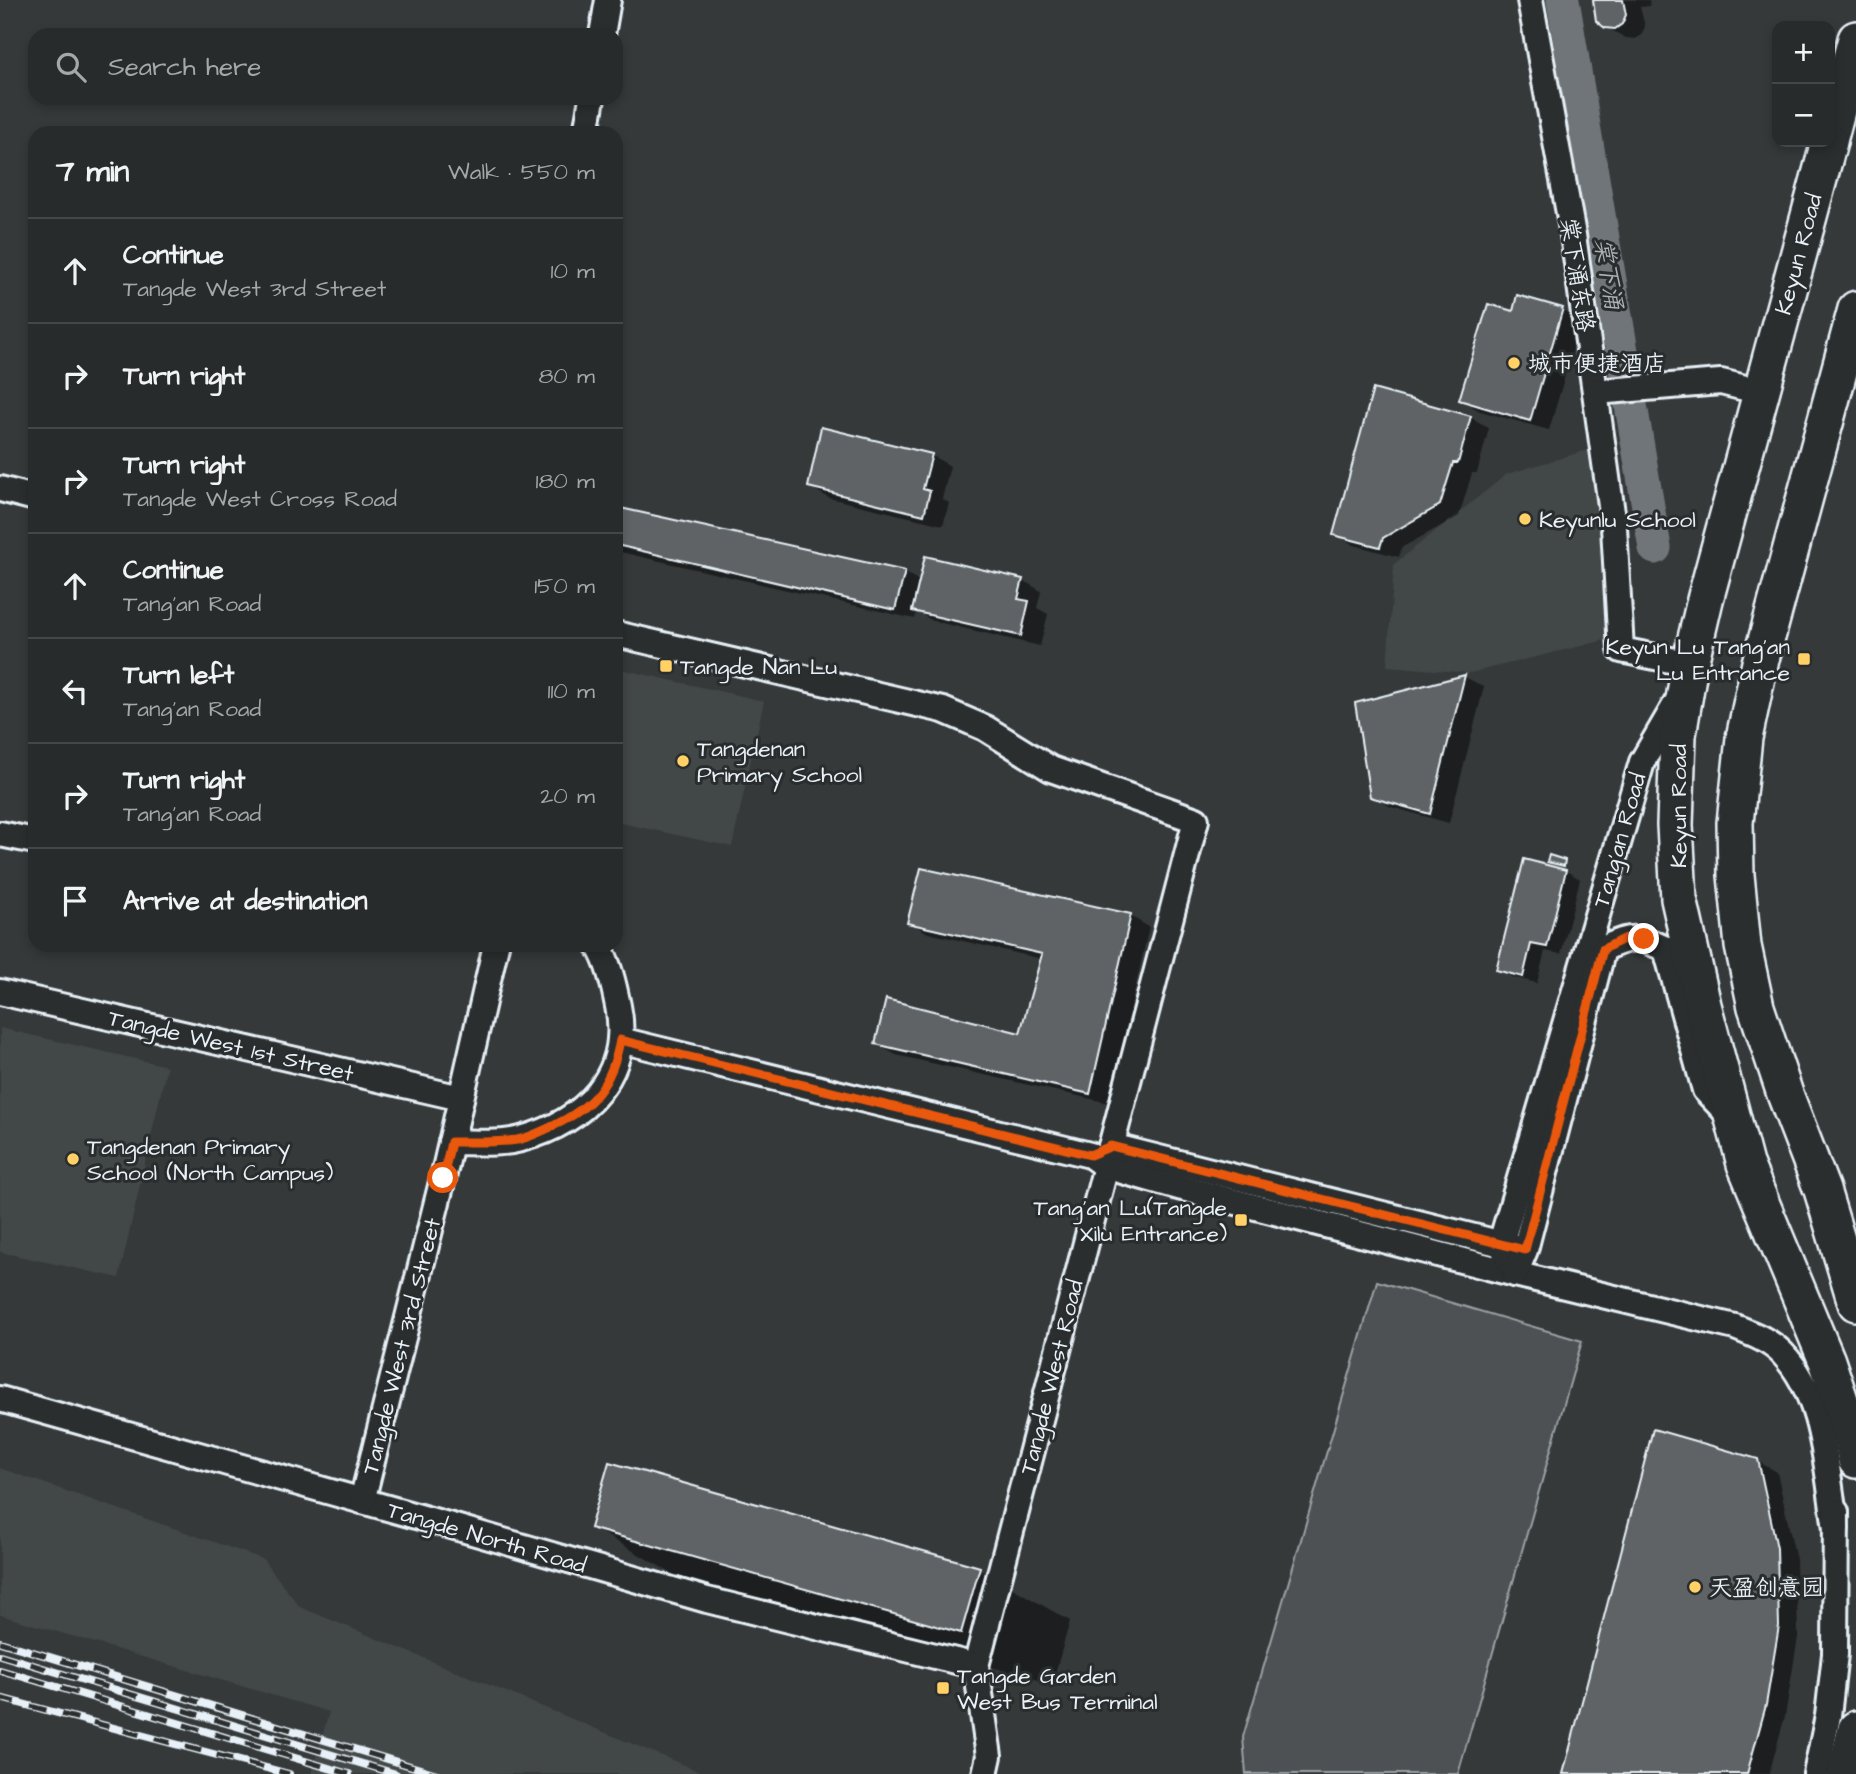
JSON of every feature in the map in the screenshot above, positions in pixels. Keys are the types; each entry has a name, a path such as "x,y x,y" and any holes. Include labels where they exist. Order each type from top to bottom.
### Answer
{"highway":[{"name":"Keyun Road","path":"1835,117 1856,39"},
{"name":"Keyun Road","path":"1827,147 1705,600 1688,675 1678,735 1675,825 1679,899 1745,1164 1826,1361 1849,1427 1856,1460"},
{"path":"1855,1297 1822,1190 1785,1094 1756,1007 1743,946 1736,875 1735,823 1744,738 1760,663 1856,309"},
{"path":"1845,1774 1856,1729"}],"street":[{"path":"603,28 607,0"},
{"name":"棠下涌东路","path":"1530,0 1573,235 1596,392 1614,527 1621,650 1688,675"},
{"path":"587,126 591,105"},
{"path":"1596,392 1721,382 1761,392"},
{"path":"0,489 28,496"},
{"name":"Tangde West Road","path":"623,636 943,710 985,728 1051,769 1196,820 1102,1155 976,1666 989,1756 985,1774"},
{"name":"Tang'an Road","path":"1501,1243 1642,762 1688,675"},
{"path":"0,834 28,840"},
{"name":"Tang'an Road","path":"1514,1275 1525,1250 1603,949 1626,938 1644,939 1666,949 1705,1090 1733,1119"},
{"name":"Tangde West 3rd Street","path":"362,1501 451,1142 494,952"},
{"path":"451,1142 520,1139 566,1120 584,1109 600,1091 613,1068 620,1040 620,1016 616,996 611,974 601,952"},
{"name":"Tangde West 1st Street","path":"0,992 461,1098"},
{"path":"620,1040 1102,1155 1525,1250"},
{"path":"1102,1155 1514,1275 1735,1327 1760,1337 1781,1352 1801,1376 1813,1405 1836,1528"},
{"path":"1501,1243 1514,1275"},
{"path":"1816,1774 1828,1716 1835,1654 1835,1451 1826,1361"},
{"name":"Tangde North Road","path":"0,1399 707,1600 976,1666"}],"shaded area":[{"name":"Keyunlu School","path":"1591,449 1614,638 1470,673 1387,666 1394,564 1507,474"},
{"name":"Tangdenan Primary School","path":"623,670 764,701 732,847 623,824"},
{"name":"Tangdenan Primary School (North Campus)","path":"0,1028 167,1066 119,1278 0,1252"},
{"path":"1377,1281 1582,1341 1458,1774 1246,1774 1243,1737"},
{"path":"0,1468 263,1559 300,1607 706,1774 311,1774 329,1712 0,1615"}],"building":[{"path":"1593,0 1623,0 1626,15 1622,24 1615,29 1605,28 1596,21"},
{"path":"1517,295 1563,308 1530,421 1459,400 1488,304 1513,311"},
{"path":"1373,389 1471,416 1458,463 1453,463 1440,505 1383,538 1380,547 1333,535"},
{"path":"821,427 932,454 923,489 930,491 924,515 808,487"},
{"path":"623,509 905,571 895,610 623,547"},
{"path":"925,556 1023,579 1018,599 1029,601 1021,636 912,611"},
{"path":"1465,675 1430,814 1370,797 1355,703"},
{"path":"1549,855 1565,860 1564,866 1547,862"},
{"path":"1524,859 1566,870 1547,947 1531,944 1523,977 1496,970"},
{"path":"921,868 1131,914 1090,1094 875,1044 886,999 1020,1033 1042,954 907,923"},
{"name":"天盈创意园","path":"1653,1429 1758,1459 1777,1548 1779,1626 1766,1705 1747,1774 1563,1774"},
{"path":"609,1462 980,1567 961,1633 590,1528"}],"waterway":[{"name":"棠下涌","path":"1563,0 1655,548"}],"railway":[{"path":"0,1642 437,1774"},
{"path":"0,1655 396,1774"},
{"path":"0,1670 349,1774"},
{"path":"0,1698 289,1774"}],"place":[{"name":"城市便捷酒店","path":"1514,363"},
{"name":"Keyunlu School","path":"1525,519"},
{"name":"Keyun Lu Tang'an Lu Entrance","path":"1804,659"},
{"name":"Tangde Nan Lu","path":"666,666"},
{"name":"Tangdenan Primary School","path":"683,761"},
{"name":"Tangdenan Primary School (North Campus)","path":"73,1159"},
{"name":"Tang'an Lu(Tangde Xilu Entrance)","path":"1241,1220"},
{"name":"天盈创意园","path":"1695,1587"},
{"name":"Tangde Garden West Bus Terminal","path":"943,1688"}],"route":[{"path":"443,1178 451,1142 520,1139 566,1120 584,1109 610,1076 620,1040 1090,1155 1111,1146 1525,1250 1603,949 1626,938 1644,939"}]}
